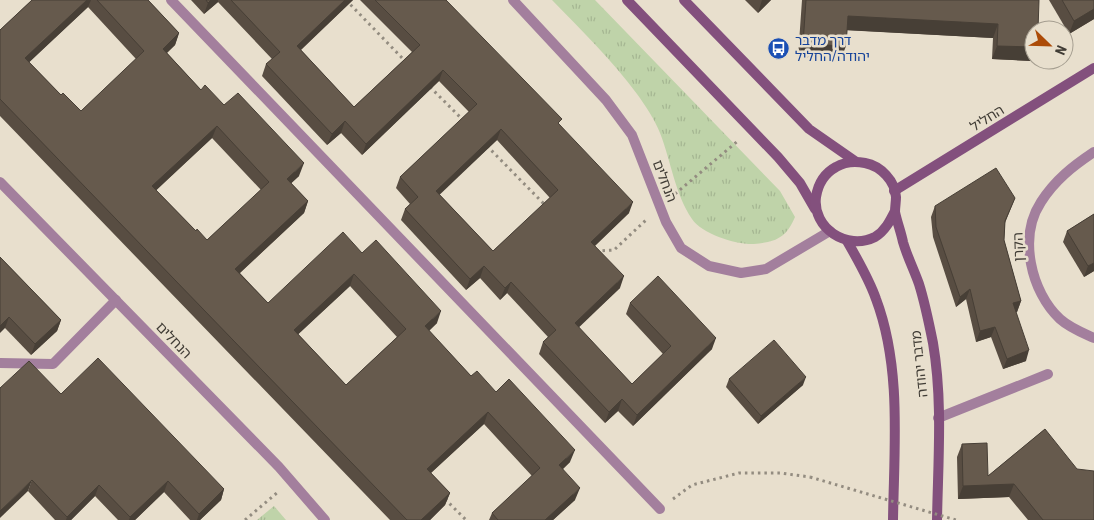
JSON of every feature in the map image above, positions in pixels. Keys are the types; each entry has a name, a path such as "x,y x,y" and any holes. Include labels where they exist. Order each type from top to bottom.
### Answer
{"street":[{"path":"172,0 660,509"},
{"name":"הנחלים","path":"513,0 606,100 632,135 666,222 681,248 709,266 741,273 766,269 830,231"},
{"path":"627,0 752,129 800,183 823,224 834,236 847,241 861,241 875,237 886,228 895,210 894,190 883,172 871,164 855,161 808,129 684,0"},
{"name":"החליל","path":"894,190 1094,68"},
{"name":"הקרן","path":"1094,152 1071,167 1055,183 1040,203 1032,222 1030,242 1037,286 1046,303 1061,320 1094,338"},
{"path":"817,211 816,197 821,182 836,167 855,161"},
{"name":"הנחלים","path":"0,182 292,481 325,520"},
{"name":"מדבר יהודה","path":"895,210 905,248 919,284 930,328 936,368 938,418 937,520"},
{"name":"מדבר יהודה","path":"847,241 877,300 889,351 894,434 893,520"},
{"path":"0,364 52,364 116,300"},
{"path":"938,418 1048,374"}],"path":[{"path":"346,0 407,63"},
{"path":"428,84 469,127"},
{"path":"591,249 598,252 614,250 660,206 752,129"},
{"path":"482,141 551,211"},
{"path":"660,509 692,485 740,473 780,473 810,477 956,520"},
{"path":"246,520 292,481"},
{"path":"438,491 466,520"}],"green space":[{"path":"552,0 595,0 780,191 795,217 788,230 774,240 747,244 720,238 697,224 692,219 681,199 660,133 637,94 607,57"},
{"path":"274,506 286,520 257,520"}],"building":[{"path":"32,0 87,0 25,58 61,95 63,93 81,111 144,51 97,0 148,0 179,33 163,49 201,90 205,85 224,105 238,93 304,163 287,179 308,201 235,269 268,303 343,232 362,253 376,240 441,311 425,326 471,376 477,371 496,392 509,379 575,450 559,465 580,488 545,520 498,520 492,513 540,468 488,412 427,469 450,493 421,520 407,520 0,99 0,30","holes":["217,126 269,182 207,240 152,186","354,274 406,329 346,385 294,330"]},
{"path":"231,0 345,0 297,46 354,107 420,45 375,0 446,0 562,119 558,123 633,202 591,242 624,276 575,323 632,384 671,346 630,303 658,276 716,338 637,415 622,399 609,412 543,342 556,330 511,282 505,288 484,266 470,279 405,209 418,197 400,177 477,104 443,70 366,144 345,121 332,134 266,64 280,52","holes":["501,129 558,190 493,251 436,191"]},
{"path":"806,0 1039,0 1038,20 1024,20 1024,47 997,46 998,24 848,16 846,46 803,44"},
{"path":"1062,0 1094,0 1094,9 1073,20"},
{"path":"996,168 1015,198 1005,221 1004,240 1021,301 1013,303 1029,350 1007,359 995,327 980,331 970,289 960,297 936,227 935,206"},
{"path":"1094,214 1094,263 1088,266 1067,231"},
{"path":"0,257 61,320 35,344 9,317 0,326"},
{"path":"774,340 806,377 761,416 729,379"},
{"path":"98,358 224,489 199,514 168,481 130,517 99,485 67,517 32,480 0,511 0,388 29,361 61,394"},
{"path":"1045,429 1077,469 1094,471 1094,520 1043,520 1014,484 963,486 962,444 987,443 988,476"}],"place":[{"name":"דרך מדבר יהודה/החליל","path":"779,48"}]}
